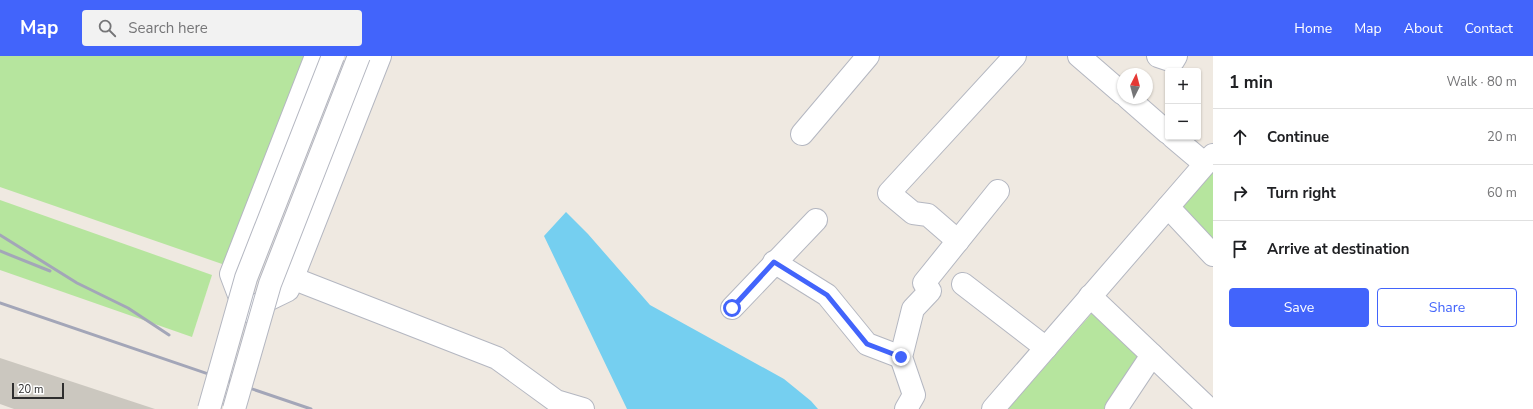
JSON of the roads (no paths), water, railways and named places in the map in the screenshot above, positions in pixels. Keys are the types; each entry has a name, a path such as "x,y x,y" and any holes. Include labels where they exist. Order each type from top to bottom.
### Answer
{"street":[{"path":"316,56 231,274 245,312 288,290 380,56"},
{"path":"209,409 246,278 333,56"},
{"path":"234,409 270,284 359,56"},
{"path":"802,134 868,56"},
{"path":"958,241 928,215 913,213 889,193 1015,56"},
{"path":"1079,56 1117,89"},
{"path":"1158,56 1173,61 1176,56"},
{"path":"1135,104 1165,130"},
{"path":"993,409 1209,160 1178,140"},
{"path":"906,409 914,395 901,357 913,309 930,291 924,283 998,191"},
{"path":"1168,207 1213,255"},
{"path":"732,308 774,262 816,220"},
{"path":"774,262 827,295 867,344 901,357"},
{"path":"292,278 497,358 556,401 583,409"},
{"path":"963,284 1046,348"},
{"path":"1090,296 1209,409"},
{"path":"1116,409 1152,354"}],"water":[{"path":"566,212 588,234 650,305 784,379 811,401 818,409 627,409 544,236"}],"railway":[{"path":"0,235 77,283 128,308 169,335"},
{"path":"0,251 50,271"},
{"path":"0,303 311,409"}]}
